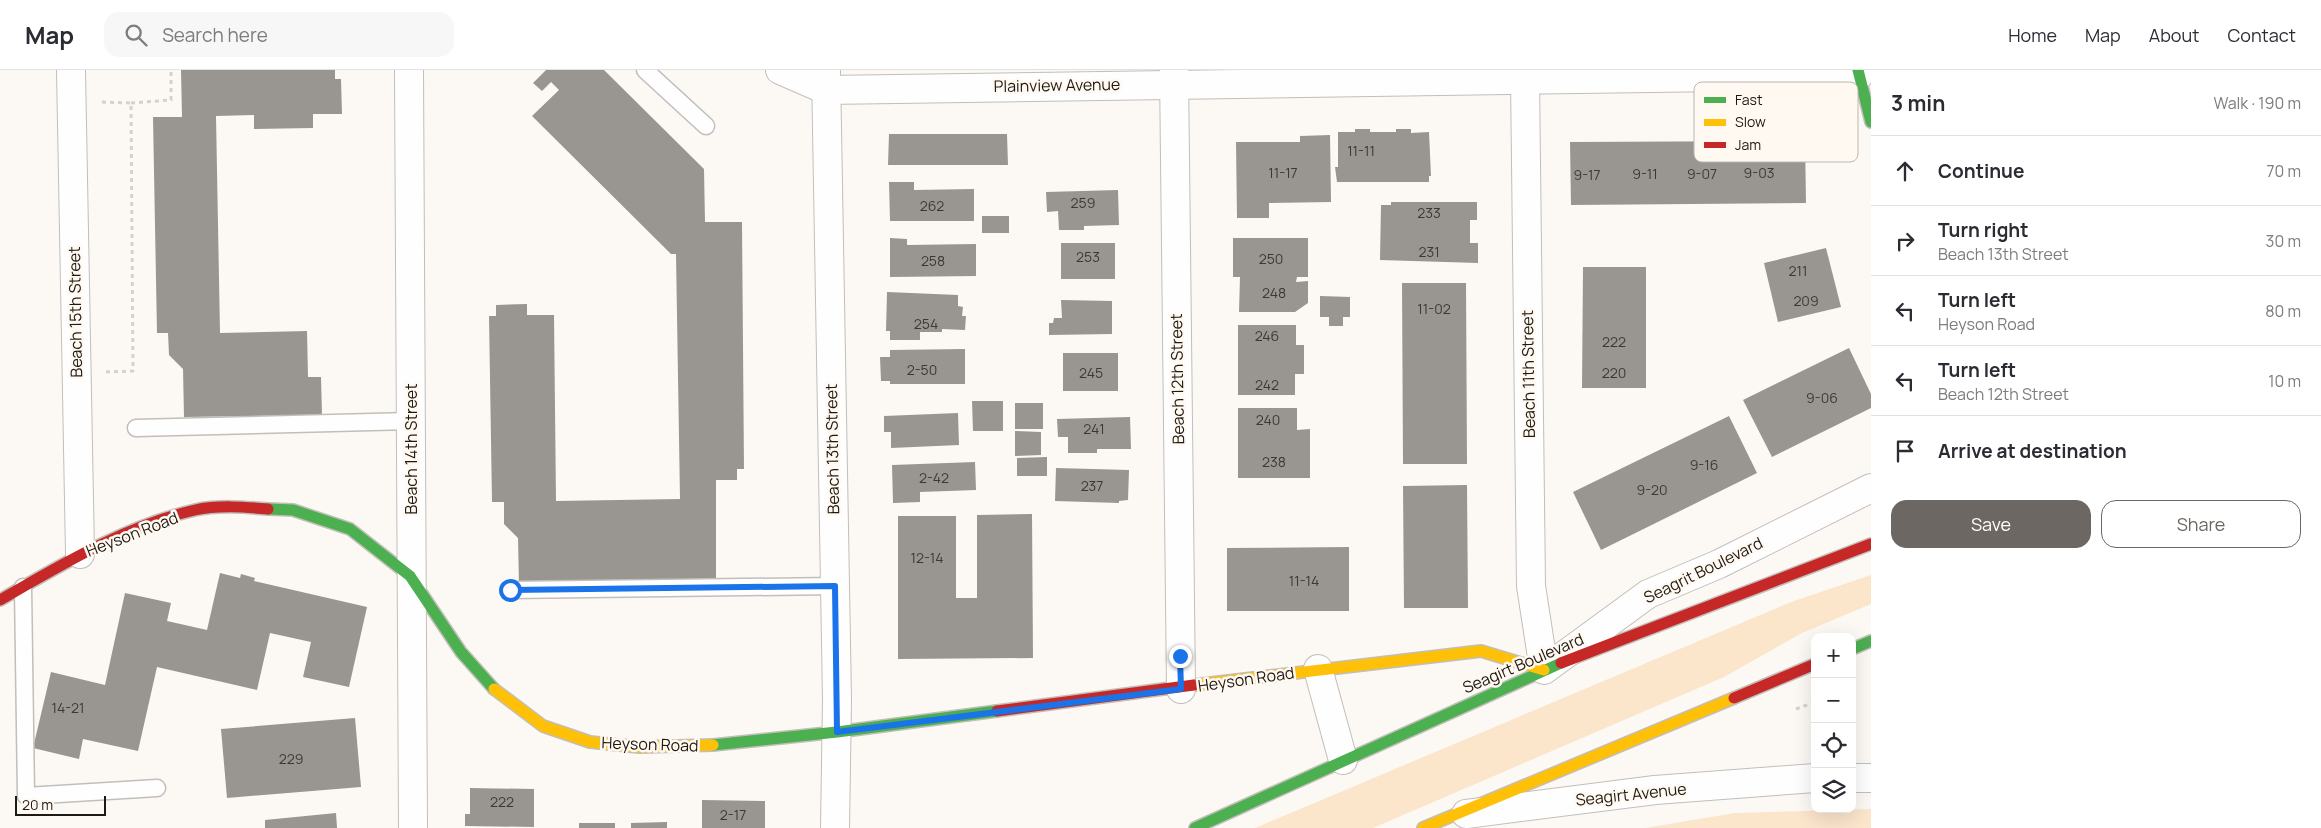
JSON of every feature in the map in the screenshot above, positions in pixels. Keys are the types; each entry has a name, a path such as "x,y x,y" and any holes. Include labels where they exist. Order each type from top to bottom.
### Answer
{"street":[{"name":"Beach 15th Street","path":"71,70 80,554"},
{"name":"Beach 14th Street","path":"409,70 410,576 414,679 413,828"},
{"path":"780,70 826,80"},
{"path":"1858,72 1871,122"},
{"name":"Plainview Avenue","path":"826,80 1174,76 1525,78 1858,72"},
{"name":"Beach 12th Street","path":"1174,76 1181,689"},
{"name":"Beach 11th Street","path":"1525,78 1531,586 1544,670"},
{"name":"Beach 13th Street","path":"826,80 837,732 835,828"},
{"name":"Seagrit Boulevard","path":"1544,670 1648,594 1719,564 1871,488"},
{"name":"Heyson Road","path":"0,600 80,554 162,520 196,510 242,507 293,510 350,529 410,576 461,652 498,693 543,726 590,742 639,747 717,745 837,732 1181,689 1318,669 1481,652 1544,670"},
{"name":"Seagirt Boulevard","path":"1195,828 1544,670 1871,544"},
{"path":"1856,647 1871,641"},
{"path":"1422,828 1452,822 1811,666"},
{"name":"Heyson Road","path":"1318,669 1343,760"},
{"name":"Seagirt Avenue","path":"1452,822 1655,790 1811,778"},
{"path":"1856,778 1871,778"}],"lane":[{"path":"644,70 706,126"},
{"path":"136,428 411,421"},
{"path":"510,590 835,586"},
{"path":"23,587 26,796 156,788"}],"path":[{"path":"102,102 131,103 171,100 171,70"},
{"path":"102,372 133,371 131,103"},
{"path":"1796,709 1811,703"}],"shaded area":[{"path":"1871,575 1871,604 1802,633 1724,677 1373,828 1255,828 1791,602"},
{"path":"1856,809 1871,809 1871,828 1645,828 1735,813 1811,811 1811,813 1856,813"}],"building":[{"path":"181,70 335,70 335,79 341,79 342,114 313,114 313,128 254,129 254,115 216,116 220,333 307,331 308,377 321,377 322,415 184,417 183,369 169,355 168,333 157,333 153,117 182,117"},
{"path":"546,70 604,70 704,169 705,222 742,222 744,469 737,469 737,480 716,480 716,583 519,585 518,538 504,524 504,502 492,502 489,316 496,316 496,305 527,304 527,315 554,315 556,501 680,499 676,254 671,254 532,116 559,90 551,82 542,91 533,83"},
{"path":"1355,129 1370,129 1370,132 1396,132 1396,129 1411,129 1411,133 1429,132 1431,176 1429,176 1429,182 1337,182 1335,167 1338,167 1338,132 1355,132"},
{"path":"889,134 1007,134 1008,165 888,165"},
{"path":"1330,135 1331,202 1269,203 1269,218 1237,218 1236,142 1300,142 1300,136"},
{"path":"1694,141 1694,162 1805,162 1806,203 1571,205 1570,142"},
{"path":"889,182 914,182 914,190 974,189 974,221 890,221"},
{"path":"1118,190 1119,225 1084,226 1084,230 1059,230 1058,211 1047,212 1046,192"},
{"path":"1391,202 1477,202 1477,220 1470,220 1470,243 1478,243 1478,263 1380,260 1381,205 1391,205"},
{"path":"982,216 1009,216 1009,233 982,233"},
{"path":"890,238 907,239 907,245 976,244 976,276 890,277"},
{"path":"1233,238 1308,238 1308,277 1297,277 1296,282 1308,281 1308,303 1295,312 1239,312 1240,277 1233,277"},
{"path":"1061,243 1115,243 1115,279 1061,279"},
{"path":"1826,248 1841,307 1778,322 1764,263"},
{"path":"1583,267 1646,267 1646,388 1582,388"},
{"path":"1402,283 1466,283 1467,464 1403,464"},
{"path":"887,292 958,295 958,306 963,307 962,316 966,316 965,330 942,329 942,332 920,332 920,340 890,340 890,331 886,331"},
{"path":"1320,296 1350,297 1350,317 1343,317 1343,326 1329,326 1329,317 1320,317"},
{"path":"1061,300 1112,301 1112,334 1049,335 1049,323 1053,323 1054,318 1062,318"},
{"path":"1238,325 1296,325 1296,345 1304,345 1304,374 1295,374 1295,395 1238,395"},
{"path":"1849,348 1871,394 1871,408 1772,457 1743,400"},
{"path":"965,349 965,384 890,384 890,381 881,381 880,357 890,357 890,350"},
{"path":"1063,353 1118,353 1118,391 1063,391"},
{"path":"972,401 1003,401 1003,431 973,431"},
{"path":"1015,403 1043,403 1043,429 1015,429"},
{"path":"1238,408 1297,408 1297,430 1310,429 1310,478 1238,478"},
{"path":"958,413 959,445 891,448 891,432 884,432 884,416"},
{"path":"1729,416 1757,473 1601,550 1573,492"},
{"path":"1130,417 1131,449 1097,449 1097,453 1068,453 1068,437 1058,437 1057,419"},
{"path":"1015,431 1041,432 1041,455 1015,456"},
{"path":"1047,457 1047,476 1017,476 1017,458"},
{"path":"975,462 976,490 920,492 920,502 893,503 892,465"},
{"path":"1056,468 1129,470 1128,500 1119,501 1119,503 1055,501"},
{"path":"1467,485 1468,608 1404,608 1403,486"},
{"path":"1032,514 1033,658 898,659 898,516 956,516 956,598 977,598 977,515"},
{"path":"1349,547 1349,611 1227,611 1227,548"},
{"path":"220,573 240,578 241,574 255,578 254,581 367,607 349,687 303,677 311,642 270,633 257,690 157,667 138,751 83,739 79,759 33,748 51,672 105,685 125,593 171,603 167,621 207,630"},
{"path":"355,718 361,787 227,798 221,729"},
{"path":"470,788 534,789 534,827 465,826 465,814 470,814"},
{"path":"702,800 765,801 765,828 702,828"},
{"path":"336,813 337,828 265,828 265,820"},
{"path":"667,822 667,828 631,828 631,823"},
{"path":"579,823 615,823 615,828 579,828"}],"traffic: fast":[{"path":"1858,70 1871,122"},
{"path":"268,509 293,510 350,529 410,576 461,652 494,689"},
{"path":"1856,647 1871,641"},
{"path":"1195,828 1561,663"},
{"path":"713,745 837,732 997,711"}],"traffic: slow":[{"path":"1194,685 1481,651 1544,670"},
{"path":"494,689 543,726 590,742 639,747 713,745"},
{"path":"1423,828 1734,698"}],"traffic: jam":[{"path":"0,600 94,548 119,536 169,517 213,507 268,509"},
{"path":"1561,663 1871,544"},
{"path":"1734,698 1811,666"},
{"path":"997,711 1194,685"}],"route":[{"path":"510,590 835,586 837,732 1181,689 1180,656"}]}
